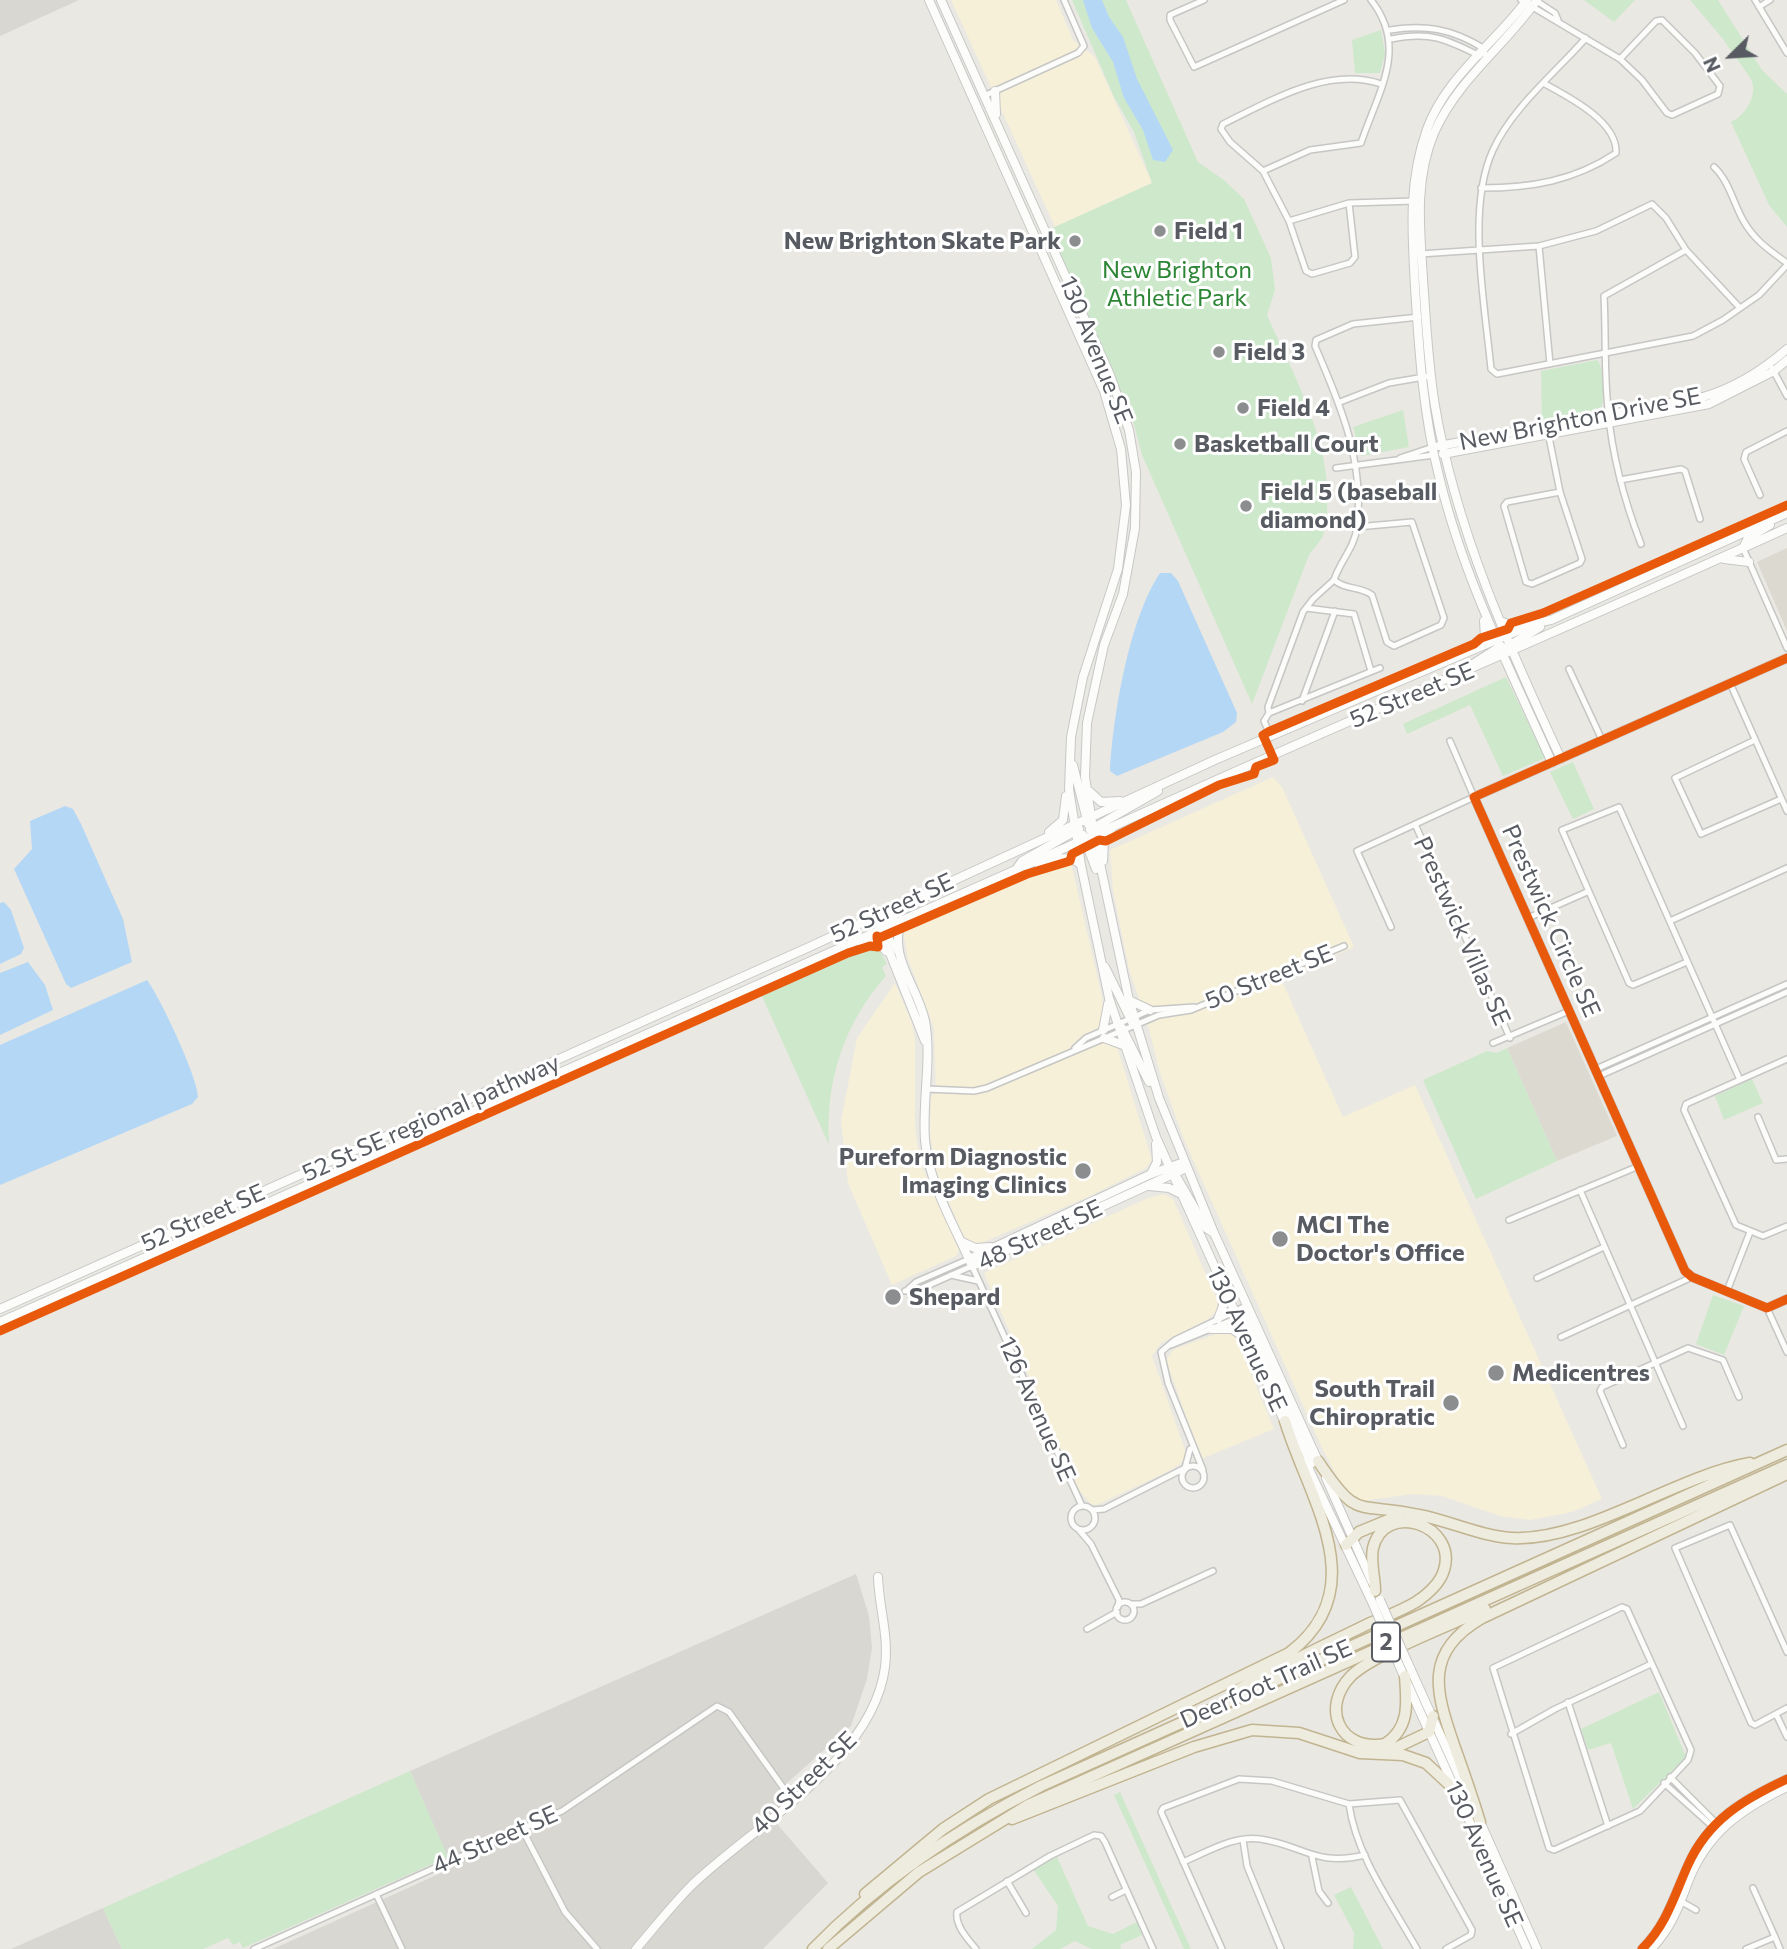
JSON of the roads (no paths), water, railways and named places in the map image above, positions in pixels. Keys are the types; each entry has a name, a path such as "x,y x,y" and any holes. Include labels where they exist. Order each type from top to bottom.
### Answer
{"highway":[{"path":"831,1931 873,1884 943,1829 989,1799 1257,1669 1306,1641 1319,1625 1328,1605 1333,1563 1322,1518 1285,1421"},
{"name":"Deerfoot Trail SE","path":"813,1949 918,1859 983,1817 1041,1786 1787,1450"},
{"path":"1318,1461 1352,1505 1371,1511 1418,1514 1494,1536 1538,1536 1570,1528 1720,1468 1767,1460"},
{"name":"Deerfoot Trail SE","path":"828,1949 896,1889 989,1826 1066,1786 1787,1465"},
{"path":"1480,1822 1439,1698 1439,1666 1454,1638 1482,1618 1787,1474"},
{"path":"1349,1541 1384,1519 1418,1514"},
{"path":"1190,1719 1266,1674 1404,1608 1430,1591 1443,1574 1446,1560 1442,1545 1434,1532 1422,1524 1408,1521 1394,1524 1382,1532 1373,1548 1376,1598"},
{"path":"1405,1676 1407,1705 1400,1729 1385,1744 1368,1745 1351,1739 1340,1726 1335,1710 1340,1690 1357,1671 1517,1594 1534,1577"},
{"path":"1374,1755 1404,1746 1429,1732 1433,1716"},
{"path":"989,1826 1038,1811 1157,1761 1238,1732 1269,1730 1299,1733 1374,1755 1403,1755 1419,1760 1440,1772 1454,1788"}],"main road":[{"name":"130 Avenue SE","path":"929,0 1104,391 1118,434 1125,486 1124,537 1118,569 1083,677 1075,717 1069,789 1104,885 1133,1021 1159,1098 1243,1312 1318,1461 1343,1518 1349,1541 1376,1598"},
{"name":"130 Avenue SE","path":"941,0 1105,363 1124,412 1136,472 1135,528 1123,594 1104,645 1094,685 1085,749 1085,829 1081,865 1109,998 1156,1137 1179,1193 1222,1286 1243,1312 1248,1341 1285,1421 1349,1541 1403,1663 1433,1716 1537,1949"},
{"name":"New Brighton Drive SE","path":"1531,2 1459,76 1428,127 1418,161 1415,201 1421,317 1434,451 1455,532 1483,611 1508,668 1556,760"},
{"path":"937,18 974,88 985,96 984,122"},
{"path":"995,91 998,127"},
{"path":"1081,340 1096,362 1114,405 1124,412 1118,434"},
{"name":"New Brighton Drive SE","path":"1771,368 1787,349"},
{"name":"New Brighton Drive SE","path":"1434,451 1709,404 1787,360"},
{"name":"New Brighton Drive SE","path":"1426,377 1476,562 1556,760"},
{"path":"1743,548 1748,538 1787,514"},
{"name":"52 Street SE","path":"0,1322 851,943 948,881 1030,845 1085,829 1112,827 1240,767 1484,665 1499,649 1536,623 1551,620 1737,534 1787,514"},
{"name":"52 Street SE","path":"1509,644 1530,644 1787,528"},
{"path":"1737,534 1743,548"},
{"path":"1718,559 1740,559 1749,562"},
{"path":"1480,647 1485,631 1483,611"},
{"path":"1457,676 1551,620"},
{"path":"1500,621 1517,626 1536,623"},
{"path":"1519,668 1522,653 1530,644"},
{"name":"52 Street SE","path":"0,1309 881,922 902,920 1016,870 1085,829 1127,800 1480,647 1499,649"},
{"path":"1475,797 1787,658"},
{"path":"1484,665 1497,664 1508,668"},
{"path":"1030,845 1063,820 1068,738 1075,717"},
{"path":"1016,870 1022,861 1175,779"},
{"path":"1086,785 1098,801 1127,800"},
{"name":"Prestwick Circle SE","path":"1475,797 1675,1251 1692,1277"},
{"path":"1104,885 1102,846 1112,827"},
{"path":"1025,865 1063,858 1075,859 1081,865"},
{"path":"894,955 897,931 902,920"},
{"name":"126 Avenue SE","path":"881,922 924,1017 925,1142 931,1170 971,1262"},
{"path":"851,943 879,943 894,955"},
{"path":"1100,959 1133,1021"},
{"path":"1109,998 1104,1034 1124,1045"},
{"path":"1129,1000 1150,1010"},
{"path":"1120,1029 1159,1098"},
{"path":"1151,1174 1157,1162 1156,1137"},
{"name":"48 Street SE","path":"971,1262 1071,1223 1185,1165"},
{"path":"1172,1172 1206,1228 1214,1233"},
{"name":"48 Street SE","path":"971,1262 1151,1174 1172,1172"},
{"path":"1146,1186 1169,1188 1179,1193"},
{"path":"961,1241 974,1247 997,1247"},
{"path":"1692,1277 1767,1308 1787,1299"},
{"path":"1218,1318 1223,1306 1222,1286"},
{"path":"1243,1312 1310,1462 1343,1518"},
{"path":"1211,1329 1232,1329 1248,1341"},
{"name":"40 Street SE","path":"636,1949 692,1885 792,1800 847,1747 873,1708 885,1669 887,1642 878,1577"},
{"name":"130 Avenue SE","path":"1403,1663 1405,1676 1429,1732 1527,1949"},
{"path":"1642,1949 1671,1910 1688,1865 1715,1826 1741,1802 1787,1779"},
{"path":"1651,1949 1675,1917 1715,1826 1787,1787"}],"street":[{"path":"985,96 1082,50 1084,46 1064,0"},
{"path":"1204,0 1170,15 1194,67 1344,0"},
{"path":"1263,171 1310,149 1361,143 1387,69 1391,38 1390,30 1371,0"},
{"path":"1755,0 1787,53"},
{"path":"1759,7 1770,0"},
{"path":"1531,2 1620,59 1672,115 1718,94 1720,86 1709,71 1662,20 1656,21 1620,59"},
{"path":"1390,30 1425,26 1444,30 1482,54"},
{"path":"1391,38 1424,35 1444,38 1482,54"},
{"path":"1586,38 1499,140 1484,172 1481,188 1481,250 1491,369 1497,374 1693,336 1759,295 1787,264 1757,241 1744,221 1722,175 1714,167"},
{"path":"1349,203 1354,257 1350,263 1312,274 1306,271 1289,221 1263,171 1230,142 1221,130 1223,124 1315,84 1350,78 1381,83"},
{"path":"1481,188 1534,186 1558,180 1602,163 1616,153 1617,144 1588,111 1545,84"},
{"path":"1557,172 1558,180"},
{"path":"1289,221 1349,203 1415,201"},
{"path":"1417,254 1539,246 1596,231 1652,204 1686,250 1740,308"},
{"path":"1539,246 1550,364"},
{"path":"1640,544 1620,480 1609,419 1606,293 1654,270 1686,250"},
{"path":"1269,713 1268,707 1306,608 1334,580 1348,555 1357,527 1356,466 1340,402 1314,346 1316,340 1353,324 1421,317"},
{"path":"1771,368 1787,396"},
{"path":"1340,402 1389,383 1426,377"},
{"path":"1548,430 1560,492 1582,559 1580,563 1532,584 1526,582 1504,506 1507,502 1560,492"},
{"path":"1760,495 1744,458 1746,452 1787,431"},
{"path":"1336,468 1400,458 1406,453 1434,451"},
{"path":"1620,480 1681,469 1685,471 1700,519"},
{"path":"1334,580 1340,586 1366,590 1372,595 1387,642 1394,646 1441,625 1444,618 1412,522 1357,527"},
{"path":"1743,548 1787,648"},
{"path":"1306,608 1354,614 1371,671"},
{"path":"1302,701 1335,611"},
{"path":"1271,737 1264,721 1269,713 1380,668"},
{"path":"1569,669 1601,740"},
{"path":"1730,683 1787,811"},
{"path":"1755,740 1675,778 1701,834 1781,799"},
{"path":"1391,927 1357,850 1475,797 1450,741"},
{"path":"1687,961 1633,985 1629,984 1562,830 1619,807 1740,1080"},
{"name":"Prestwick Villas SE","path":"1415,824 1510,1038"},
{"path":"1670,921 1787,868"},
{"path":"1528,918 1587,891"},
{"name":"50 Street SE","path":"1133,1021 1182,1013 1344,946"},
{"path":"1597,1073 1787,984"},
{"path":"1714,1020 1787,992"},
{"name":"50 Street SE","path":"926,1089 981,1090 1075,1048 1077,1043 1120,1029 1150,1010 1195,1007"},
{"name":"Prestwick Villas SE","path":"1493,1043 1569,1011"},
{"path":"1787,1059 1686,1104 1684,1110 1736,1225 1763,1237 1787,1226"},
{"path":"1758,1117 1776,1160 1787,1159"},
{"path":"1509,1220 1639,1166"},
{"path":"1580,1190 1683,1426"},
{"path":"1727,1291 1750,1232"},
{"path":"1537,1278 1604,1247"},
{"name":"48 Street SE","path":"971,1262 951,1275 920,1289 905,1291 916,1282 971,1262"},
{"name":"126 Avenue SE","path":"971,1262 1081,1507"},
{"path":"951,1275 979,1282"},
{"path":"1561,1337 1692,1277"},
{"path":"1767,1308 1787,1352"},
{"path":"1159,1482 1170,1480 1196,1489 1202,1485 1205,1478 1168,1383 1161,1352 1218,1318 1243,1312"},
{"path":"1168,1346 1211,1329 1243,1312"},
{"path":"1623,1445 1600,1391 1602,1387 1688,1348 1723,1360 1739,1397"},
{"path":"1186,1486 1182,1476 1190,1454 1190,1443"},
{"path":"1091,1544 1071,1518 1081,1507 1104,1509 1185,1468 1196,1466 1203,1470"},
{"path":"1104,1509 1089,1529 1091,1544 1119,1608 1129,1619 1141,1604"},
{"path":"1092,1510 1095,1520"},
{"path":"1787,1652 1730,1525 1675,1548 1751,1723 1755,1725 1785,1709 1787,1718"},
{"path":"1079,1530 1089,1529"},
{"path":"1087,1629 1111,1618 1119,1608 1141,1604 1212,1573"},
{"path":"1130,1604 1134,1612"},
{"path":"1622,1607 1627,1609 1651,1664 1691,1751 1688,1760 1640,1811 1554,1850 1549,1849 1511,1734 1493,1668 1622,1607"},
{"path":"1511,1734 1568,1702 1651,1664"},
{"path":"1568,1702 1608,1826"},
{"name":"44 Street SE","path":"254,1949 562,1811 711,1709 721,1706 729,1712 792,1800"},
{"path":"1776,1714 1787,1737"},
{"path":"1670,1777 1715,1826"},
{"path":"1222,1949 1161,1812 1163,1808 1222,1784 1239,1780 1272,1781 1328,1801 1349,1804 1400,1800 1472,1930 1471,1935 1446,1949"},
{"path":"1664,1783 1715,1826"},
{"path":"1349,1804 1351,1819 1365,1855 1417,1949"},
{"path":"522,1829 565,1912 597,1949"},
{"path":"976,1949 956,1919 957,1912 1007,1881 1094,1835 1101,1836 1105,1842 1153,1949"},
{"path":"1183,1862 1232,1841 1258,1839 1312,1857 1346,1859 1365,1855"},
{"path":"1243,1840 1247,1866 1281,1949"},
{"path":"1312,1857 1319,1891 1328,1903"},
{"path":"1007,1881 1026,1913"},
{"path":"1753,1888 1780,1949"},
{"path":"1112,1897 1126,1890"},
{"path":"376,1894 402,1949"},
{"path":"1682,1902 1696,1910"},
{"path":"1746,1949 1775,1937"}],"water":[{"path":"1083,0 1102,0 1109,17 1123,37 1137,79 1173,150 1165,162 1153,160 1143,130 1124,98 1113,62 1092,28"},
{"path":"1160,573 1171,573 1178,581 1237,713 1236,722 1223,732 1117,776 1110,771 1124,669 1149,592"},
{"path":"65,806 73,809 81,824 123,919 132,962 71,988 66,984 14,869 32,849 30,821"},
{"path":"4,902 11,910 24,948 21,954 0,964 0,903"},
{"path":"28,962 45,985 53,1010 0,1035 0,973"},
{"path":"147,980 177,1038 192,1073 198,1097 192,1104 0,1185 0,1045"}],"place":[{"name":"Field 1","path":"1160,231"},
{"name":"New Brighton Skate Park","path":"1075,241"},
{"name":"Field 3","path":"1219,352"},
{"name":"Field 4","path":"1243,408"},
{"name":"Basketball Court","path":"1180,444"},
{"name":"Field 5 (baseball diamond)","path":"1246,506"},
{"name":"Pureform Diagnostic Imaging Clinics","path":"1083,1171"},
{"name":"MCI The Doctor's Office","path":"1280,1239"},
{"name":"Shepard","path":"893,1297"},
{"name":"Medicentres","path":"1496,1373"},
{"name":"South Trail Chiropratic","path":"1451,1403"}],"park label":[{"name":"New Brighton Athletic Park","path":"1177,284"}]}
